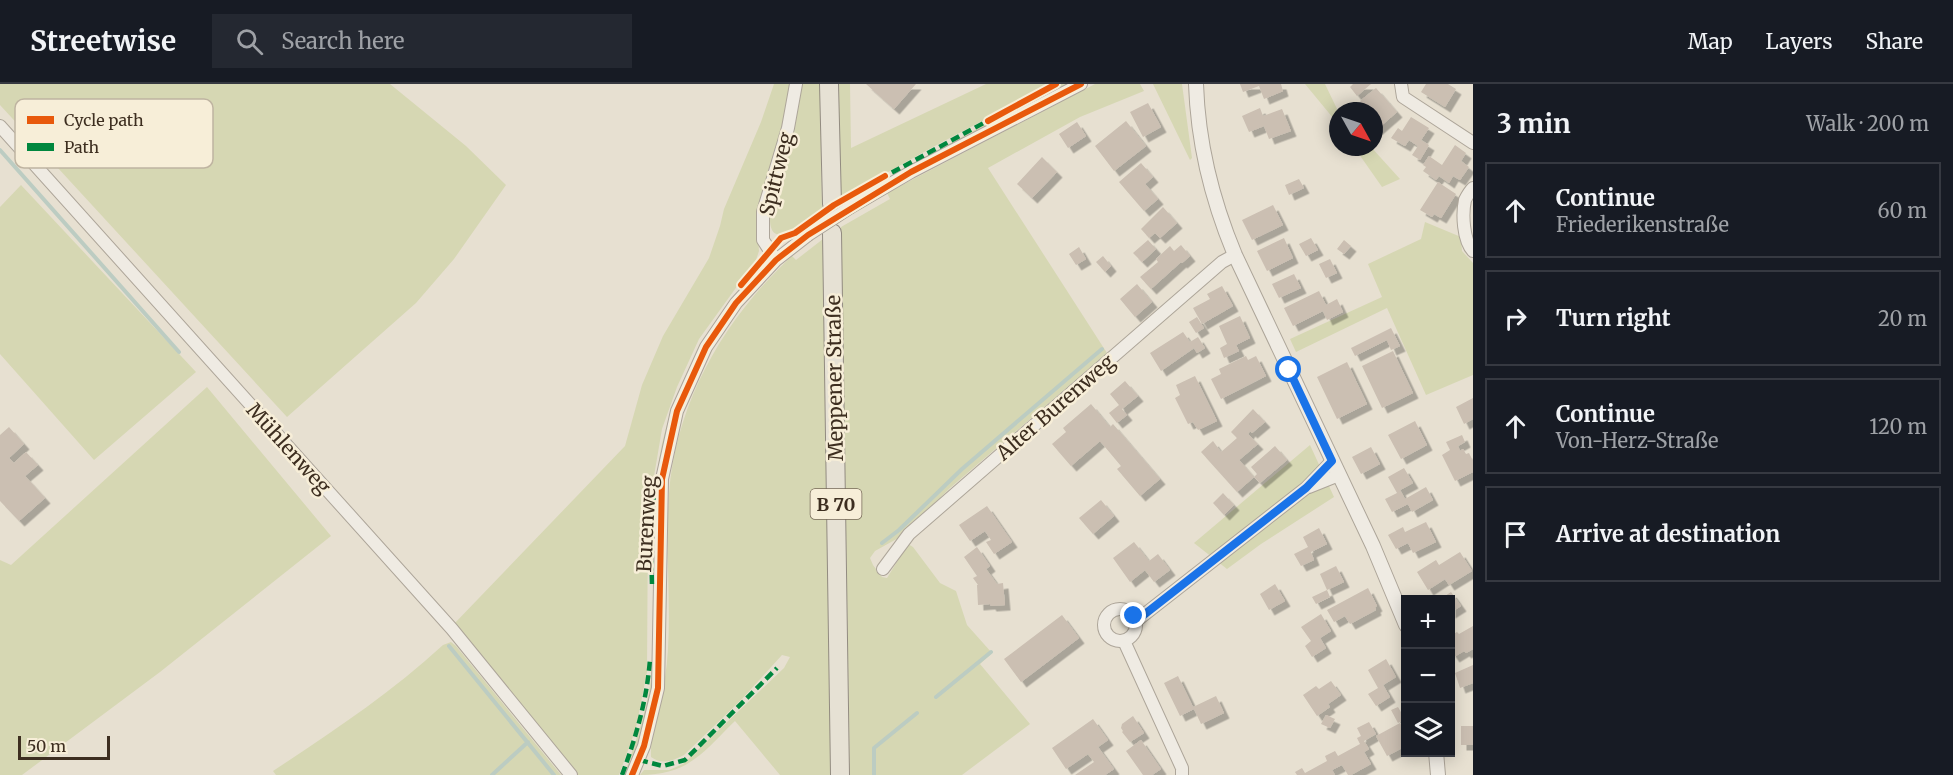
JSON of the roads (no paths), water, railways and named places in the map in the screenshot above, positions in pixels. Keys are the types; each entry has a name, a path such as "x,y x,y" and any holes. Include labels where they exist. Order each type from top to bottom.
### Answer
{"main road":[{"path":"829,84 832,204"},
{"name":"Meppener Straße","path":"832,233 840,775"}],"street":[{"name":"Spittweg","path":"776,260 763,240 763,212 788,128 796,84"},
{"name":"Burenweg","path":"632,775 644,746 658,688 662,479 677,411 706,347 736,303 776,260 808,235 911,172 1081,84"},
{"path":"1196,84 1197,110 1207,172 1221,222 1377,556 1401,613"},
{"path":"1401,84 1403,97 1473,143"},
{"name":"Mühlenweg","path":"0,126 15,143"},
{"name":"Mühlenweg","path":"38,168 452,629 571,775"},
{"path":"1473,188 1466,198 1464,221 1469,247 1473,251"},
{"name":"Alter Burenweg","path":"883,569 909,534 1222,262 1235,255"},
{"path":"1136,621 1306,488 1332,461"},
{"path":"1306,488 1339,475"},
{"path":"1115,609 1126,609 1136,621 1137,626 1133,636 1124,641 1108,637 1104,627 1106,616 1115,609"},
{"path":"1124,641 1182,768 1182,775"},
{"path":"1436,757 1438,775"}],"waterway":[{"path":"0,150 15,167"},
{"path":"16,168 179,352"},
{"path":"882,543 899,530 962,469 1102,349"},
{"path":"449,646 554,775"},
{"path":"936,697 991,652"},
{"path":"874,775 874,748 917,713"},
{"path":"492,775 528,742"}]}
